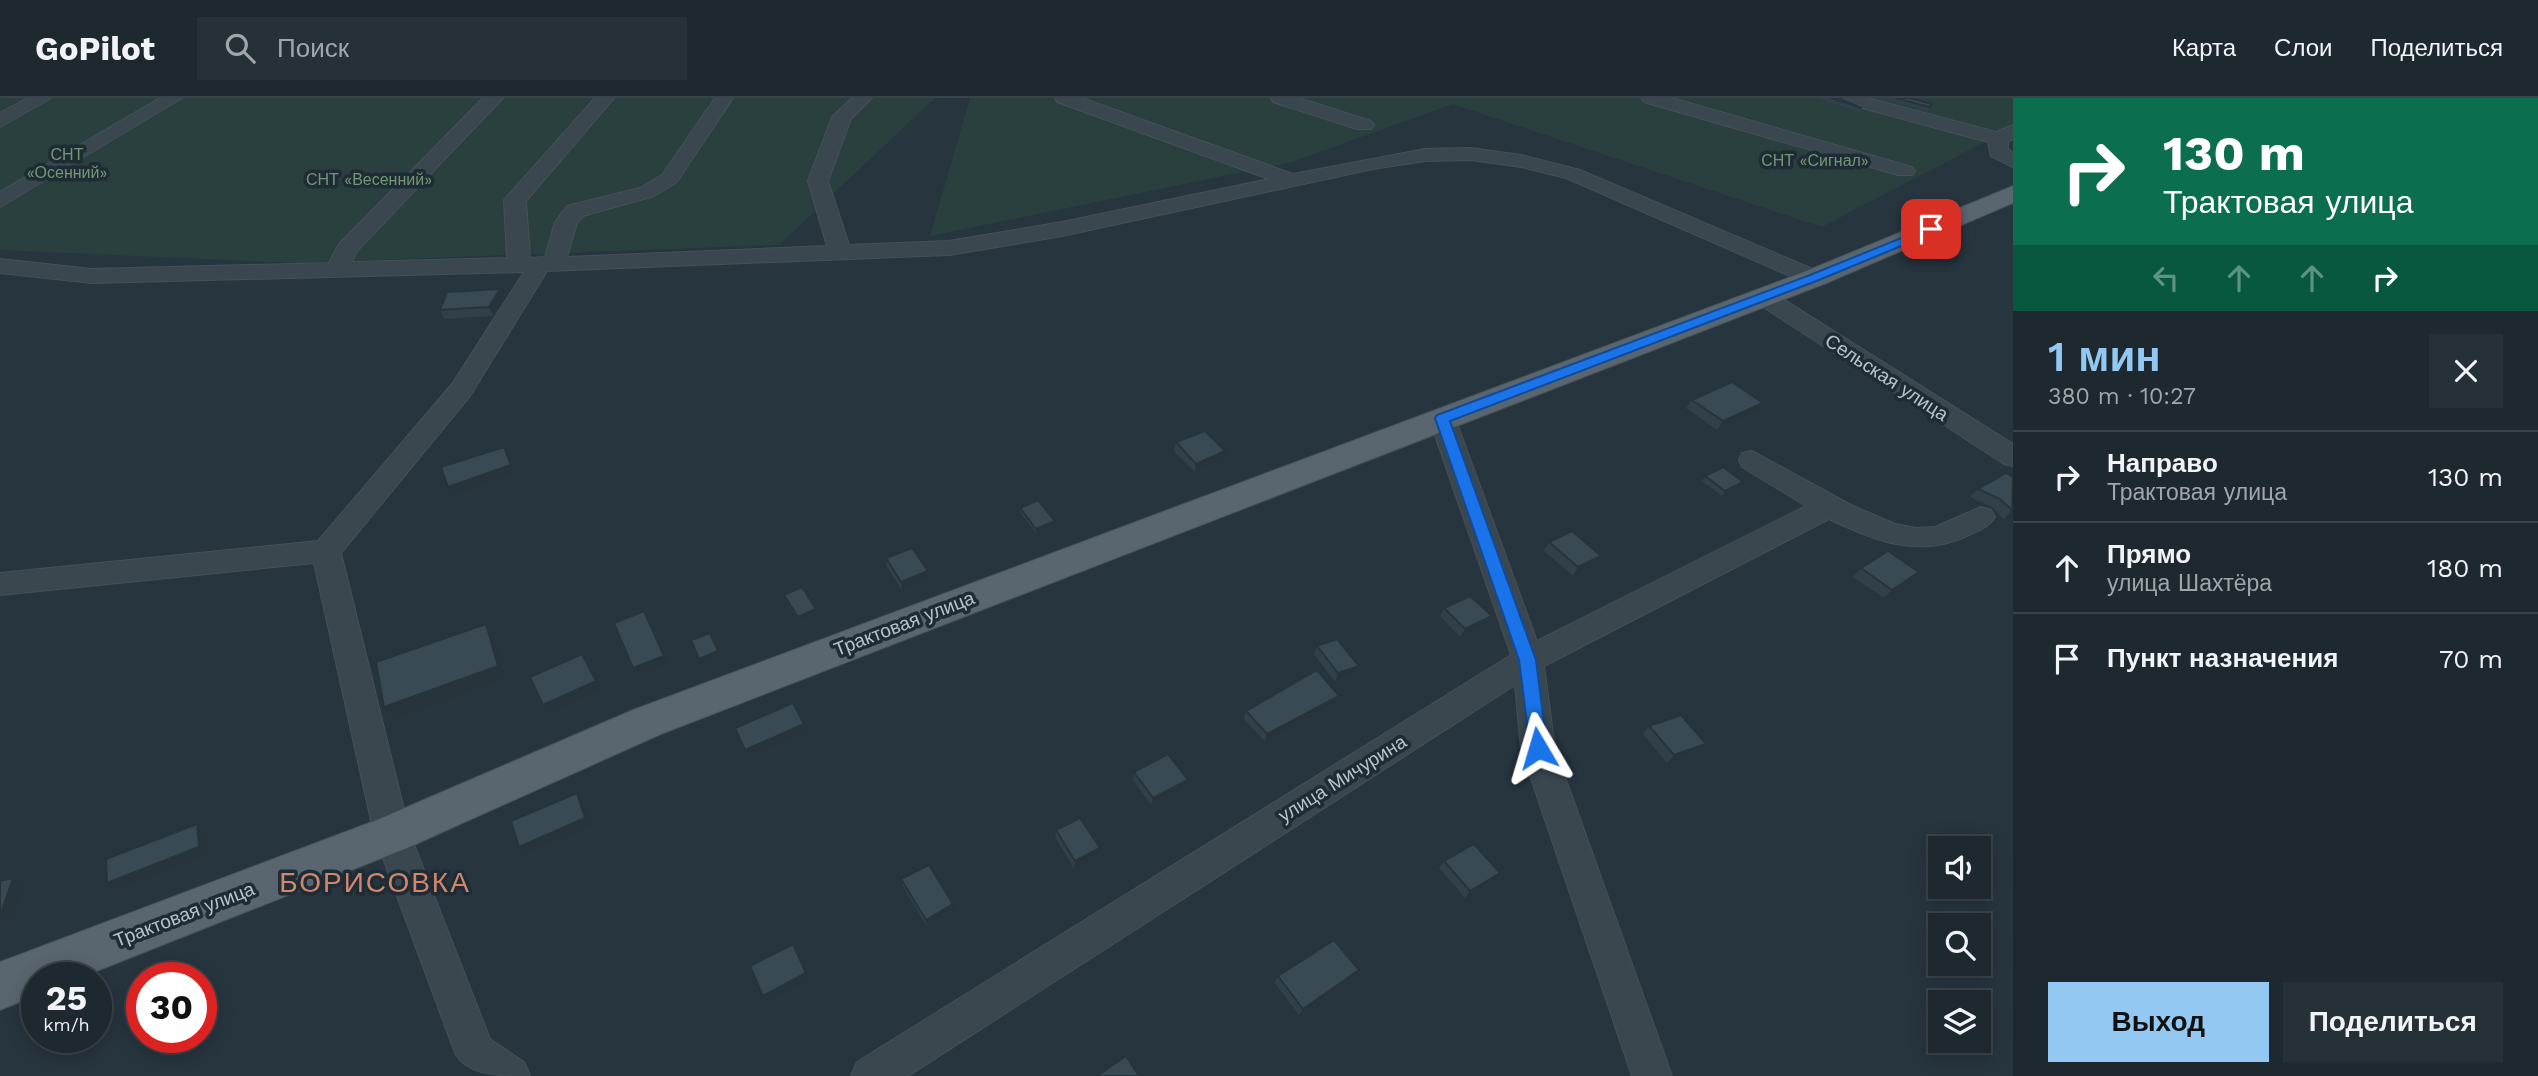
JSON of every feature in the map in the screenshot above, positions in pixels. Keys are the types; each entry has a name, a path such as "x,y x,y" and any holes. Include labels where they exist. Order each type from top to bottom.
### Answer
{"main road":[{"name":"Трактовая улица","path":"0,986 392,834 647,722 1814,278 2013,194"}],"street":[{"path":"0,121 42,98"},
{"path":"0,201 173,98"},
{"path":"338,270 347,249 494,98"},
{"path":"537,264 515,201 605,98"},
{"path":"0,584 326,551 461,390 537,264 575,211 647,192 669,179 724,98"},
{"path":"840,252 818,181 842,117 863,98"},
{"path":"1064,98 1291,180"},
{"path":"1280,98 1364,125"},
{"path":"1651,98 1905,171"},
{"path":"1847,98 2005,135 1998,152 2013,161"},
{"path":"0,266 92,276 537,264 949,248 1062,229 1291,180 1425,155 1471,154 1521,161 1573,174 1814,278"},
{"name":"Сельская улица","path":"1762,296 2013,457"},
{"path":"1442,418 1528,660 1538,748 1652,1076"},
{"path":"1752,460 1828,507 1895,535 1934,538 1981,517"},
{"name":"улица Мичурина","path":"871,1076 1528,660 1828,507"},
{"path":"326,551 392,834 475,1053 510,1076"}],"green space":[{"name":"СНТ «Весенний»","path":"0,98 935,98 779,245 295,263 0,250"},
{"name":"СНТ «Сигнал»","path":"970,98 2013,98 2013,127 1822,227 1453,104 1292,162 930,236"}],"building":[{"path":"1831,98 1841,98 1862,108"},
{"path":"1896,98 1909,98 1932,104 1929,107"},
{"path":"500,289 489,307 440,310 447,292"},
{"path":"1732,382 1763,403 1723,421 1692,400"},
{"path":"1205,431 1225,451 1196,464 1176,442"},
{"path":"504,447 511,465 448,487 441,467"},
{"path":"1723,467 1743,482 1725,491 1705,476"},
{"path":"2006,473 2013,477 2012,510 2000,499 1978,489"},
{"path":"1038,500 1055,521 1036,529 1020,508"},
{"path":"1572,531 1601,556 1578,567 1549,542"},
{"path":"912,548 928,571 901,582 886,558"},
{"path":"1888,551 1919,572 1892,590 1861,568"},
{"path":"802,587 816,609 798,617 784,595"},
{"path":"1470,596 1492,616 1465,629 1444,608"},
{"path":"644,611 664,656 633,668 614,623"},
{"path":"486,624 498,666 384,707 376,662"},
{"path":"710,633 718,651 699,659 691,640"},
{"path":"1337,639 1359,666 1338,673 1317,646"},
{"path":"582,654 596,681 543,705 530,677"},
{"path":"1317,670 1339,696 1267,734 1246,711"},
{"path":"793,703 804,724 745,750 735,728"},
{"path":"1681,715 1706,744 1674,755 1649,726"},
{"path":"1168,754 1188,780 1153,798 1134,772"},
{"path":"577,793 585,818 519,847 511,821"},
{"path":"1080,818 1100,848 1075,861 1056,830"},
{"path":"197,824 199,847 107,883 106,859"},
{"path":"1474,844 1500,873 1470,891 1444,861"},
{"path":"929,865 953,904 926,920 901,879"},
{"path":"13,878 1,913 0,913 0,881"},
{"path":"1334,940 1359,970 1303,1009 1278,976"},
{"path":"793,944 806,973 763,996 750,966"},
{"path":"1126,1056 1139,1076 1097,1076"}],"district":[{"name":"БОРИСОВКА","path":"375,882"}],"route":[{"path":"1538,748 1528,660 1442,418 1814,278 1931,229"}],"park label":[{"name":"СНТ «Осенний»","path":"67,163"}]}
